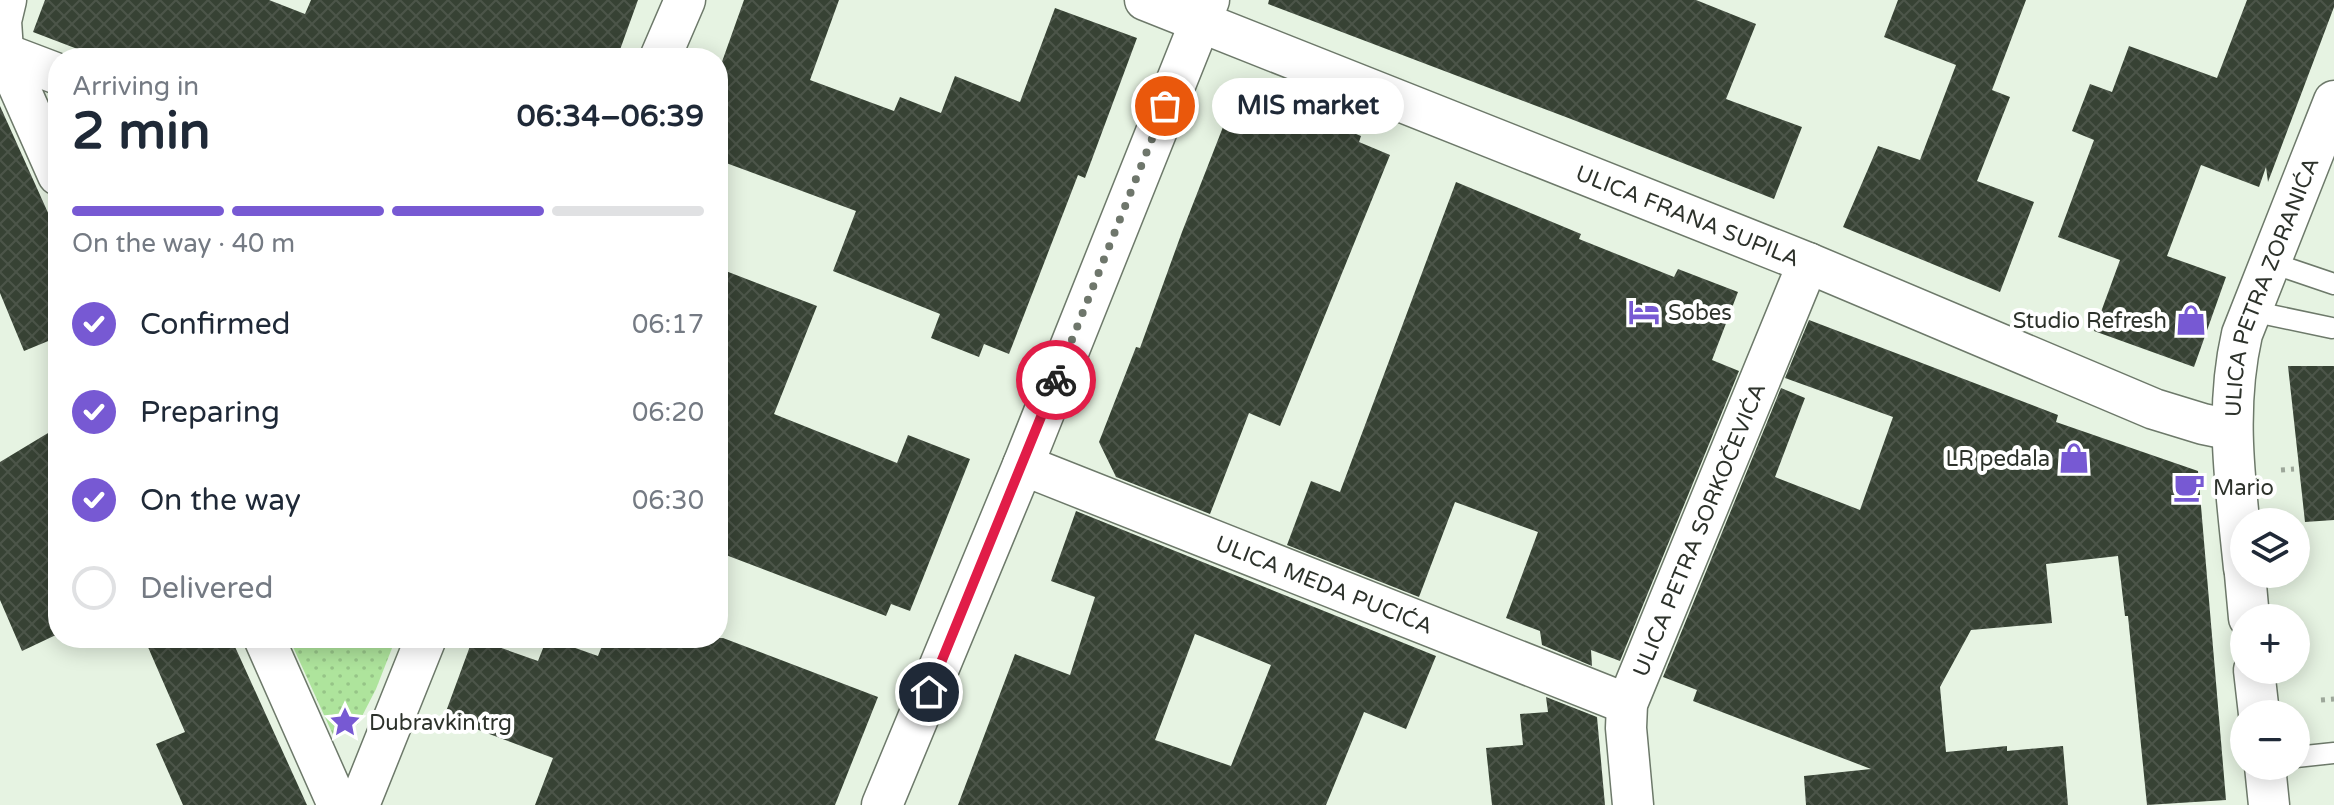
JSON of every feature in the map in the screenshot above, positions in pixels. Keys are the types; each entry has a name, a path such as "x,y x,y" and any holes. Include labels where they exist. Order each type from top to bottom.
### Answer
{"street":[{"path":"6,0 1,21 2,52 48,153"},
{"path":"664,48 685,0"},
{"name":"ULICA FRANA SUPILA","path":"1145,0 1204,11 2154,409 2232,430"},
{"path":"882,805 1023,465 1204,11"},
{"path":"2,52 48,70"},
{"name":"ULICA PETRA ZORANIĆA","path":"2239,508 2232,430 2234,371 2269,262 2334,101"},
{"name":"ULICA PETRA SORKOČEVIĆA","path":"1633,805 1626,728 1627,704 1808,263"},
{"name":"ULICA MEDA PUCIĆA","path":"1023,465 1627,704"},
{"path":"268,648 338,805"},
{"path":"359,805 422,648"},
{"path":"2266,780 2269,805"}],"lane":[{"path":"2269,262 2334,284"},
{"path":"2251,311 2332,328"},
{"path":"2310,756 2334,753"}],"path":[{"path":"2280,470 2294,469"},
{"path":"2321,700 2334,699"}],"green space":[{"path":"294,648 392,648 358,724 334,737"}],"building":[{"path":"45,0 269,0 305,14 311,0 638,0 621,48 75,48 33,32"},
{"path":"744,0 839,0 810,80 894,111 900,97 941,113 955,76 1020,102 1055,8 1137,38 1085,178 1078,175 1009,354 984,344 979,357 931,338 940,314 833,271 856,211 728,164 727,48"},
{"path":"1269,0 1696,0 1756,24 1726,99 1802,127 1774,199 1268,4"},
{"path":"1898,0 2026,0 1992,90 2010,97 1977,181 2034,202 2000,292 1843,227 1878,146 1920,160 1956,65 1884,37"},
{"path":"2247,0 2334,0 2334,7 2268,182 2266,167 2259,187 2201,165 2167,256 2226,277 2194,367 2094,331 2120,260 2058,237 2094,140 2072,131 2090,84 2112,92 2129,46 2217,78"},
{"path":"1239,86 1361,136 1359,142 1390,155 1280,426 1249,413 1210,514 1116,477 1099,442 1136,347 1140,348"},
{"path":"0,106 48,213 48,341 24,351 0,293"},
{"path":"1456,182 1581,234 1579,239 1674,277 1678,269 1738,292 1712,360 1739,371 1620,661 1591,650 1592,666 1542,645 1540,631 1506,618 1538,532 1455,502 1419,597 1287,545 1311,481 1340,492"},
{"path":"728,272 817,306 774,414 897,463 908,435 970,459 910,611 891,604 886,616 728,556"},
{"path":"1809,320 2058,415 2056,422 2198,471 2226,800 2147,805 2128,616 2125,616 2118,556 2046,564 2052,623 1971,630 1940,687 1946,752 2007,746 2007,751 2063,746 2068,805 1806,805 1804,776 1871,769 1693,701 1697,690 1663,677 1781,388 1805,398 1775,477 1860,510 1893,417 1785,378"},
{"path":"2288,366 2334,366 2334,520 2310,522 2310,508 2303,508"},
{"path":"48,433 48,639 22,651 0,600 0,462"},
{"path":"1076,511 1436,656 1406,729 1364,712 1326,805 958,805 1015,654 1070,675 1095,597 1051,581","holes":["1195,634 1271,665 1231,766 1155,740"]},
{"path":"728,640 878,697 835,805 535,805 553,758 444,717 469,648 501,648 538,661 543,648 575,648 598,656 601,648 728,648"},
{"path":"148,648 236,648 307,805 183,805 156,744 185,732"},
{"path":"1546,697 1597,717 1605,805 1492,805 1486,748 1523,745 1520,714 1548,712"}],"way so far":[{"path":"1056,380 1165,106"}],"place":[{"name":"MIS market","path":"1165,106"},
{"name":"Sobes","path":"1644,312"},
{"name":"Studio Refresh","path":"2191,320"},
{"name":"LR pedala","path":"2074,458"},
{"name":"Mario","path":"2189,487"},
{"name":"Dubravkin trg","path":"345,722"}],"route":[{"path":"929,692 1056,380"}]}
